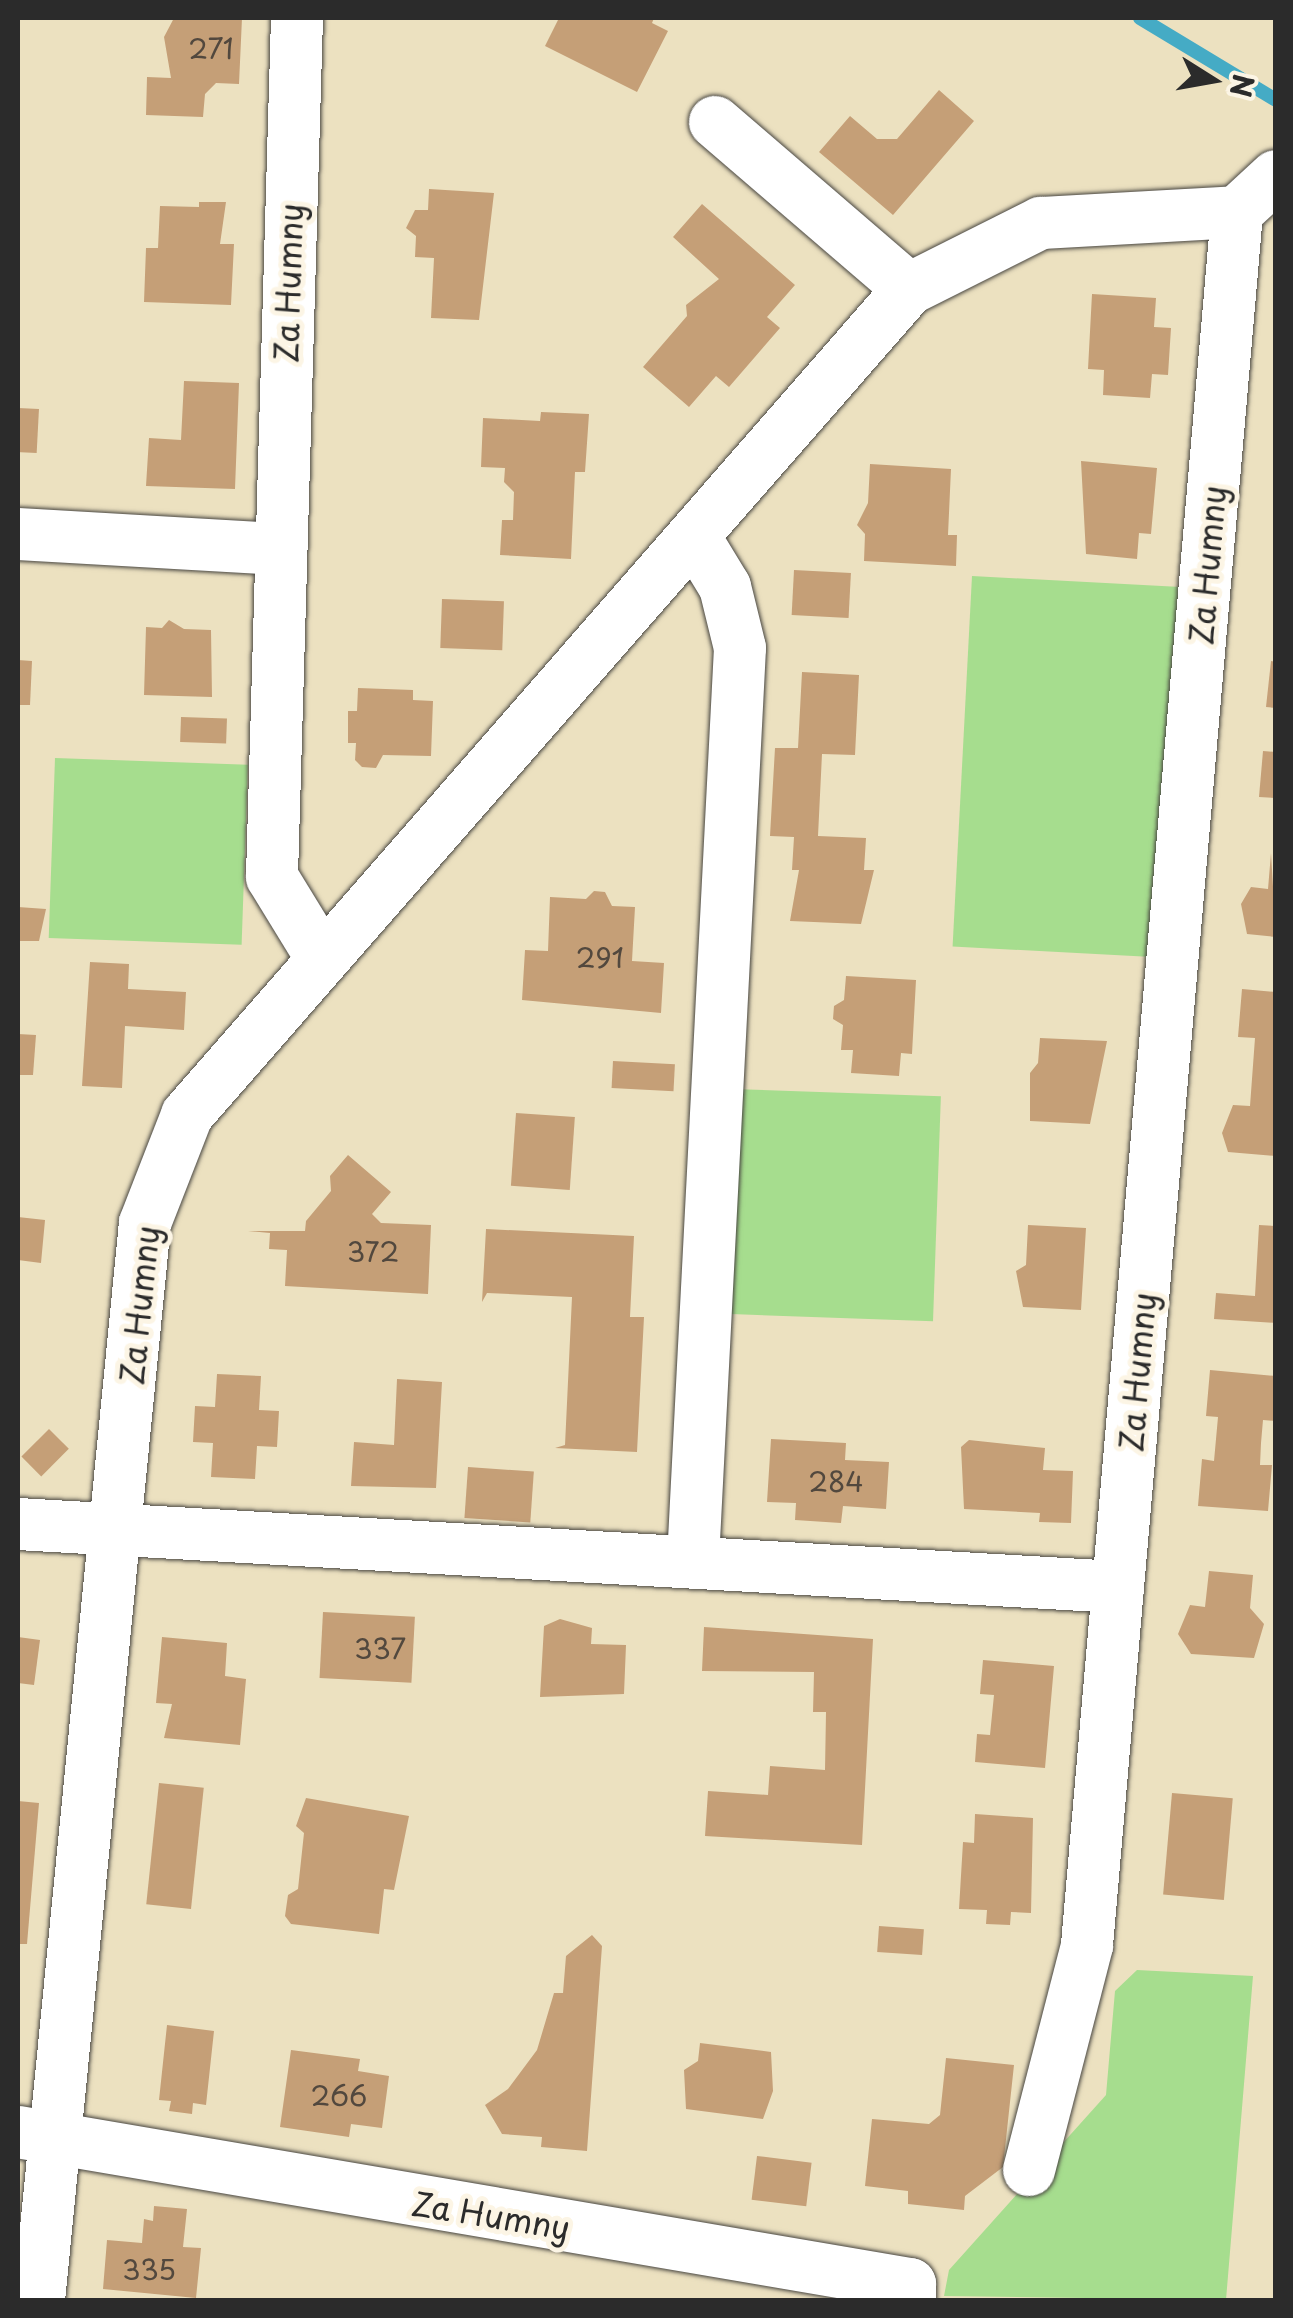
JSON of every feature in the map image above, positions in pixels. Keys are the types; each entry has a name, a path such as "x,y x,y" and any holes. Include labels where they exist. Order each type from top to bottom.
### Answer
{"street":[{"name":"Za Humny","path":"297,18 272,877 321,957"},
{"path":"715,122 909,289"},
{"path":"1237,212 1276,176"},
{"name":"Za Humny","path":"39,2300 37,2134 117,1530 145,1223 157,1183 187,1116 321,957 909,289 1040,222 1237,212 1086,1945 1029,2170"},
{"path":"18,534 281,549"},
{"path":"693,1560 740,648 725,587 694,536"},
{"path":"18,1524 1118,1587"},
{"name":"Za Humny","path":"37,2134 910,2292"}],"green space":[{"path":"972,576 1181,587 1161,957 953,946"},
{"path":"55,758 248,765 242,945 49,938"},
{"path":"732,1089 941,1096 933,1321 724,1314"},
{"path":"1137,1970 1253,1976 1226,2300 944,2296 949,2270 1106,2095 1115,1991"}],"building":[{"path":"174,18 242,18 239,84 216,83 205,94 203,117 146,115 147,77 171,78 164,37"},
{"path":"559,18 654,18 652,23 668,31 637,92 545,46"},
{"path":"939,90 974,121 893,215 819,152 850,116 877,139 897,139"},
{"path":"429,189 494,193 479,320 431,318 434,258 415,257 416,236 406,228 415,210 428,210"},
{"path":"199,202 226,202 220,244 234,244 231,305 144,302 146,248 158,248 160,206 199,207"},
{"path":"702,204 795,285 767,317 780,328 729,387 716,376 689,407 643,367 687,316 686,305 719,279 673,237"},
{"path":"1092,294 1156,298 1154,327 1171,328 1168,375 1152,374 1150,398 1103,395 1104,370 1088,369"},
{"path":"184,381 239,383 235,489 146,486 149,438 181,440"},
{"path":"18,408 39,409 37,453 18,452"},
{"path":"541,412 589,414 585,472 575,472 571,559 500,555 502,520 513,520 514,492 504,482 505,468 481,467 483,418 540,421"},
{"path":"1081,461 1157,468 1151,534 1139,533 1137,559 1086,554"},
{"path":"870,464 951,469 948,535 957,535 956,566 864,561 865,534 857,525 868,503"},
{"path":"794,570 851,573 849,618 792,615"},
{"path":"442,599 504,601 502,650 440,648"},
{"path":"169,620 184,629 211,630 212,697 144,695 146,627 162,628"},
{"path":"18,660 32,661 30,705 18,705"},
{"path":"1271,661 1276,662 1276,708 1266,707"},
{"path":"802,672 859,675 855,755 822,754 818,836 866,838 864,870 874,870 861,924 790,921 799,870 792,870 794,837 770,836 775,748 798,748"},
{"path":"358,688 413,690 413,700 433,701 431,756 383,755 376,768 362,767 355,760 356,743 348,743 348,711 357,711"},
{"path":"181,717 227,719 226,744 180,742"},
{"path":"1263,751 1276,752 1276,798 1259,797"},
{"path":"1271,853 1276,937 1247,934 1241,904 1251,887 1268,889"},
{"path":"594,891 605,892 612,906 635,907 632,961 664,963 661,1013 522,1000 525,950 548,951 550,897 586,899"},
{"path":"18,907 46,909 39,941 18,941"},
{"path":"90,962 129,964 128,989 186,992 184,1030 125,1026 122,1088 82,1086"},
{"path":"846,976 916,980 912,1054 901,1053 899,1076 851,1073 853,1050 841,1050 843,1025 833,1019 834,1006 844,1000"},
{"path":"1242,989 1276,992 1276,1156 1228,1152 1222,1133 1233,1105 1250,1106 1255,1038 1238,1037"},
{"path":"18,1034 36,1035 33,1075 18,1075"},
{"path":"1040,1038 1107,1041 1090,1124 1030,1121 1030,1073 1038,1063"},
{"path":"613,1061 675,1064 674,1091 612,1088"},
{"path":"516,1113 575,1117 570,1190 511,1186"},
{"path":"348,1155 391,1192 372,1214 381,1223 431,1225 428,1294 285,1286 287,1250 269,1249 270,1233 248,1231 305,1231 306,1221 331,1191 330,1176"},
{"path":"18,1217 45,1220 41,1263 18,1260"},
{"path":"1028,1225 1086,1228 1081,1310 1023,1307 1016,1271 1026,1265"},
{"path":"1259,1225 1276,1226 1276,1323 1214,1319 1216,1293 1255,1296"},
{"path":"486,1229 634,1236 630,1317 644,1317 637,1452 555,1448 565,1445 572,1297 487,1293 482,1302"},
{"path":"1210,1370 1276,1376 1276,1421 1263,1420 1261,1443 1260,1465 1272,1465 1268,1511 1198,1506 1202,1459 1214,1461 1218,1417 1206,1416"},
{"path":"217,1374 261,1376 259,1410 279,1411 277,1447 257,1446 255,1479 211,1477 213,1443 193,1442 195,1406 215,1407"},
{"path":"397,1379 442,1382 436,1488 351,1486 354,1442 394,1445"},
{"path":"49,1429 69,1449 41,1476 21,1457"},
{"path":"771,1439 846,1443 845,1460 889,1462 886,1509 843,1506 841,1523 795,1520 796,1503 767,1502"},
{"path":"969,1440 1045,1448 1043,1470 1073,1471 1071,1523 1039,1522 1040,1513 964,1509 961,1447"},
{"path":"468,1467 534,1472 530,1522 464,1518"},
{"path":"1209,1571 1253,1575 1250,1608 1264,1624 1254,1658 1191,1654 1178,1634 1190,1605 1205,1607"},
{"path":"323,1612 415,1617 411,1683 320,1678"},
{"path":"560,1619 592,1628 591,1644 626,1645 624,1694 540,1697 544,1626"},
{"path":"704,1627 873,1639 862,1845 705,1836 708,1791 768,1795 770,1766 825,1770 826,1712 813,1712 814,1672 702,1671"},
{"path":"18,1637 40,1640 34,1685 18,1683"},
{"path":"162,1637 227,1643 225,1676 246,1679 240,1745 164,1738 172,1704 156,1703"},
{"path":"983,1660 1054,1666 1045,1768 975,1762 977,1734 990,1735 994,1695 980,1694"},
{"path":"159,1783 204,1788 191,1909 146,1904"},
{"path":"1172,1793 1233,1798 1224,1900 1163,1895"},
{"path":"306,1798 409,1816 394,1890 384,1889 379,1934 291,1924 285,1916 288,1895 298,1889 304,1833 296,1826"},
{"path":"18,1801 39,1803 27,1944 18,1944"},
{"path":"975,1814 1033,1818 1031,1913 1011,1912 1010,1925 986,1924 987,1910 959,1909 963,1842 974,1843"},
{"path":"879,1926 924,1929 922,1955 877,1952"},
{"path":"592,1935 602,1946 587,2151 541,2147 542,2137 502,2134 485,2105 508,2089 537,2050 554,1993 563,1993 566,1956"},
{"path":"167,2025 214,2031 206,2105 193,2103 192,2114 169,2111 171,2101 159,2100"},
{"path":"700,2043 771,2052 773,2091 763,2119 686,2109 684,2070 698,2061"},
{"path":"291,2050 360,2059 358,2071 389,2076 382,2128 351,2124 349,2137 280,2127"},
{"path":"946,2058 1014,2065 1003,2167 965,2196 964,2210 908,2204 908,2191 865,2186 872,2119 929,2124 940,2115"},
{"path":"757,2156 812,2163 806,2206 752,2200"},
{"path":"154,2206 187,2209 183,2247 201,2248 196,2298 103,2289 107,2240 142,2243 144,2219 153,2221"}],"waterway":[{"path":"1140,18 1276,100"}]}
